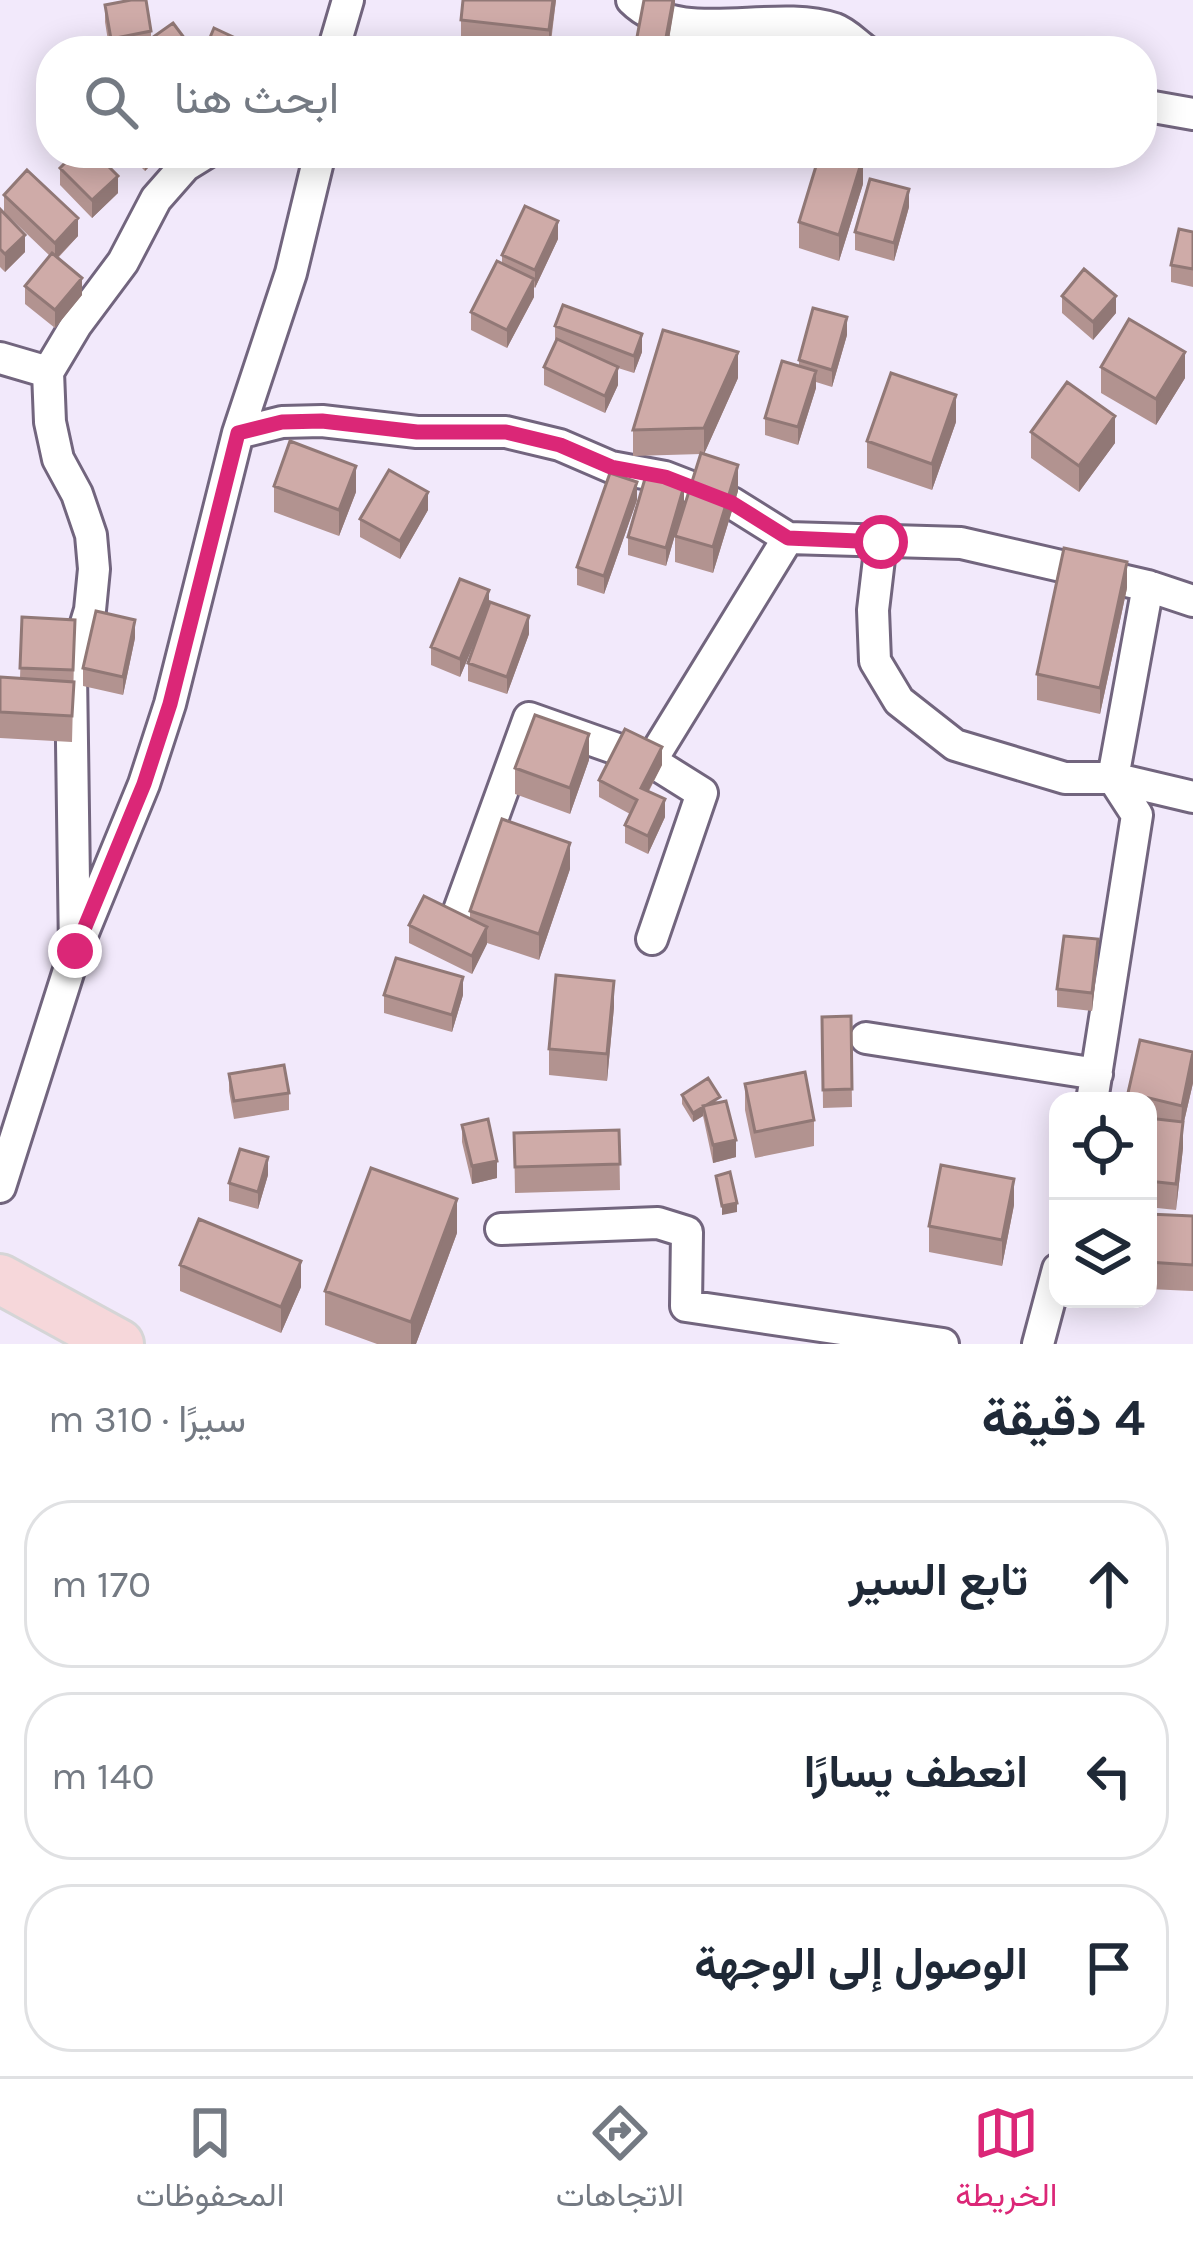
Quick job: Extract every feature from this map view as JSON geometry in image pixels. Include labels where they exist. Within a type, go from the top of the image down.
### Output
[{"type":"main road","points":[[0,1279],[119,1344]]},
{"type":"street","points":[[337,36],[348,0]]},
{"type":"street","points":[[632,0],[647,15],[688,25],[788,20],[839,30],[847,36]]},
{"type":"street","points":[[1157,107],[1193,114]]},
{"type":"street","points":[[75,951],[71,673],[90,610],[94,569],[91,536],[77,494],[58,459],[50,422],[48,372],[123,262],[155,200],[183,168]]},
{"type":"street","points":[[0,1186],[75,951],[144,784],[170,704],[238,433],[291,273],[316,168]]},
{"type":"street","points":[[0,358],[48,372]]},
{"type":"street","points":[[238,433],[282,422],[322,421],[417,432],[506,432],[560,445],[611,467],[665,477],[732,503],[788,538],[961,543],[1148,586],[1193,601]]},
{"type":"street","points":[[651,761],[788,538]]},
{"type":"street","points":[[881,542],[873,610],[875,661],[899,701],[955,746],[1065,778],[1113,778],[1193,797]]},
{"type":"street","points":[[866,1038],[1095,1088],[1137,815],[1113,778],[1148,586]]},
{"type":"street","points":[[448,938],[529,718],[651,761],[702,793],[652,939]]},
{"type":"street","points":[[501,1229],[658,1223],[687,1232],[686,1306],[943,1344]]},
{"type":"street","points":[[1038,1344],[1049,1303]]},
{"type":"building","points":[[146,0],[151,31],[110,36],[105,5]]},
{"type":"building","points":[[463,0],[553,0],[549,30],[461,20]]},
{"type":"building","points":[[644,0],[673,0],[666,36],[637,36]]},
{"type":"building","points":[[173,23],[183,36],[155,36]]},
{"type":"building","points":[[60,168],[110,168],[118,176],[92,200]]},
{"type":"building","points":[[815,168],[860,168],[839,235],[799,222]]},
{"type":"building","points":[[27,170],[78,218],[55,243],[4,195]]},
{"type":"building","points":[[870,179],[909,189],[894,243],[855,232]]},
{"type":"building","points":[[525,206],[558,221],[535,270],[502,255]]},
{"type":"building","points":[[0,209],[25,235],[5,254],[0,249]]},
{"type":"building","points":[[1179,229],[1193,232],[1193,269],[1171,265]]},
{"type":"building","points":[[52,253],[82,278],[55,310],[25,286]]},
{"type":"building","points":[[497,261],[534,279],[507,330],[471,312]]},
{"type":"building","points":[[1084,269],[1116,296],[1093,322],[1062,296]]},
{"type":"building","points":[[563,305],[642,334],[634,356],[555,326]]},
{"type":"building","points":[[813,308],[847,317],[832,370],[799,360]]},
{"type":"building","points":[[1129,319],[1185,352],[1156,399],[1101,367]]},
{"type":"building","points":[[663,330],[738,352],[704,428],[633,430]]},
{"type":"building","points":[[557,339],[618,367],[605,396],[544,367]]},
{"type":"building","points":[[782,361],[816,371],[798,427],[765,418]]},
{"type":"building","points":[[891,373],[956,395],[932,464],[867,441]]},
{"type":"building","points":[[1067,382],[1115,416],[1079,466],[1031,432]]},
{"type":"building","points":[[290,441],[356,466],[339,510],[274,486]]},
{"type":"building","points":[[701,453],[738,465],[713,547],[675,536]]},
{"type":"building","points":[[389,470],[428,492],[400,541],[360,519]]},
{"type":"building","points":[[610,473],[637,482],[604,576],[577,567]]},
{"type":"building","points":[[646,475],[684,486],[666,548],[628,537]]},
{"type":"building","points":[[1064,548],[1127,562],[1100,688],[1037,674]]},
{"type":"building","points":[[460,579],[489,590],[460,659],[431,647]]},
{"type":"building","points":[[490,602],[529,616],[507,677],[468,663]]},
{"type":"building","points":[[96,611],[135,620],[123,677],[83,668]]},
{"type":"building","points":[[22,617],[75,620],[73,670],[20,668]]},
{"type":"building","points":[[0,677],[74,682],[72,716],[0,712]]},
{"type":"building","points":[[535,715],[589,734],[570,788],[515,768]]},
{"type":"building","points":[[625,729],[662,747],[641,788],[665,799],[648,836],[625,825],[637,800],[599,780]]},
{"type":"building","points":[[502,819],[570,843],[539,934],[470,911]]},
{"type":"building","points":[[424,896],[487,927],[472,956],[409,925]]},
{"type":"building","points":[[1064,936],[1098,939],[1092,993],[1057,989]]},
{"type":"building","points":[[396,958],[463,977],[452,1015],[384,995]]},
{"type":"building","points":[[556,975],[614,981],[607,1054],[549,1049]]},
{"type":"building","points":[[851,1016],[852,1089],[823,1090],[822,1017]]},
{"type":"building","points":[[1140,1040],[1193,1052],[1182,1106],[1157,1100],[1157,1092],[1128,1092]]},
{"type":"building","points":[[284,1065],[289,1093],[234,1101],[229,1074]]},
{"type":"building","points":[[805,1072],[814,1120],[755,1132],[745,1084]]},
{"type":"building","points":[[708,1078],[720,1097],[693,1113],[682,1095]]},
{"type":"building","points":[[726,1101],[736,1140],[713,1145],[703,1106]]},
{"type":"building","points":[[488,1119],[497,1161],[472,1166],[462,1125]]},
{"type":"building","points":[[1157,1119],[1183,1122],[1176,1184],[1157,1182]]},
{"type":"building","points":[[619,1130],[620,1164],[515,1167],[514,1133]]},
{"type":"building","points":[[240,1149],[268,1157],[258,1192],[229,1183]]},
{"type":"building","points":[[941,1165],[1014,1179],[1002,1240],[929,1226]]},
{"type":"building","points":[[371,1168],[457,1199],[411,1322],[325,1291]]},
{"type":"building","points":[[730,1172],[737,1203],[722,1206],[716,1176]]},
{"type":"building","points":[[1157,1214],[1193,1216],[1193,1265],[1157,1263]]},
{"type":"building","points":[[199,1219],[301,1261],[281,1307],[180,1265]]},
{"type":"route","points":[[75,951],[144,784],[170,704],[238,433],[282,422],[322,421],[417,432],[506,432],[560,445],[611,467],[665,477],[732,503],[788,538],[881,542]]}]
